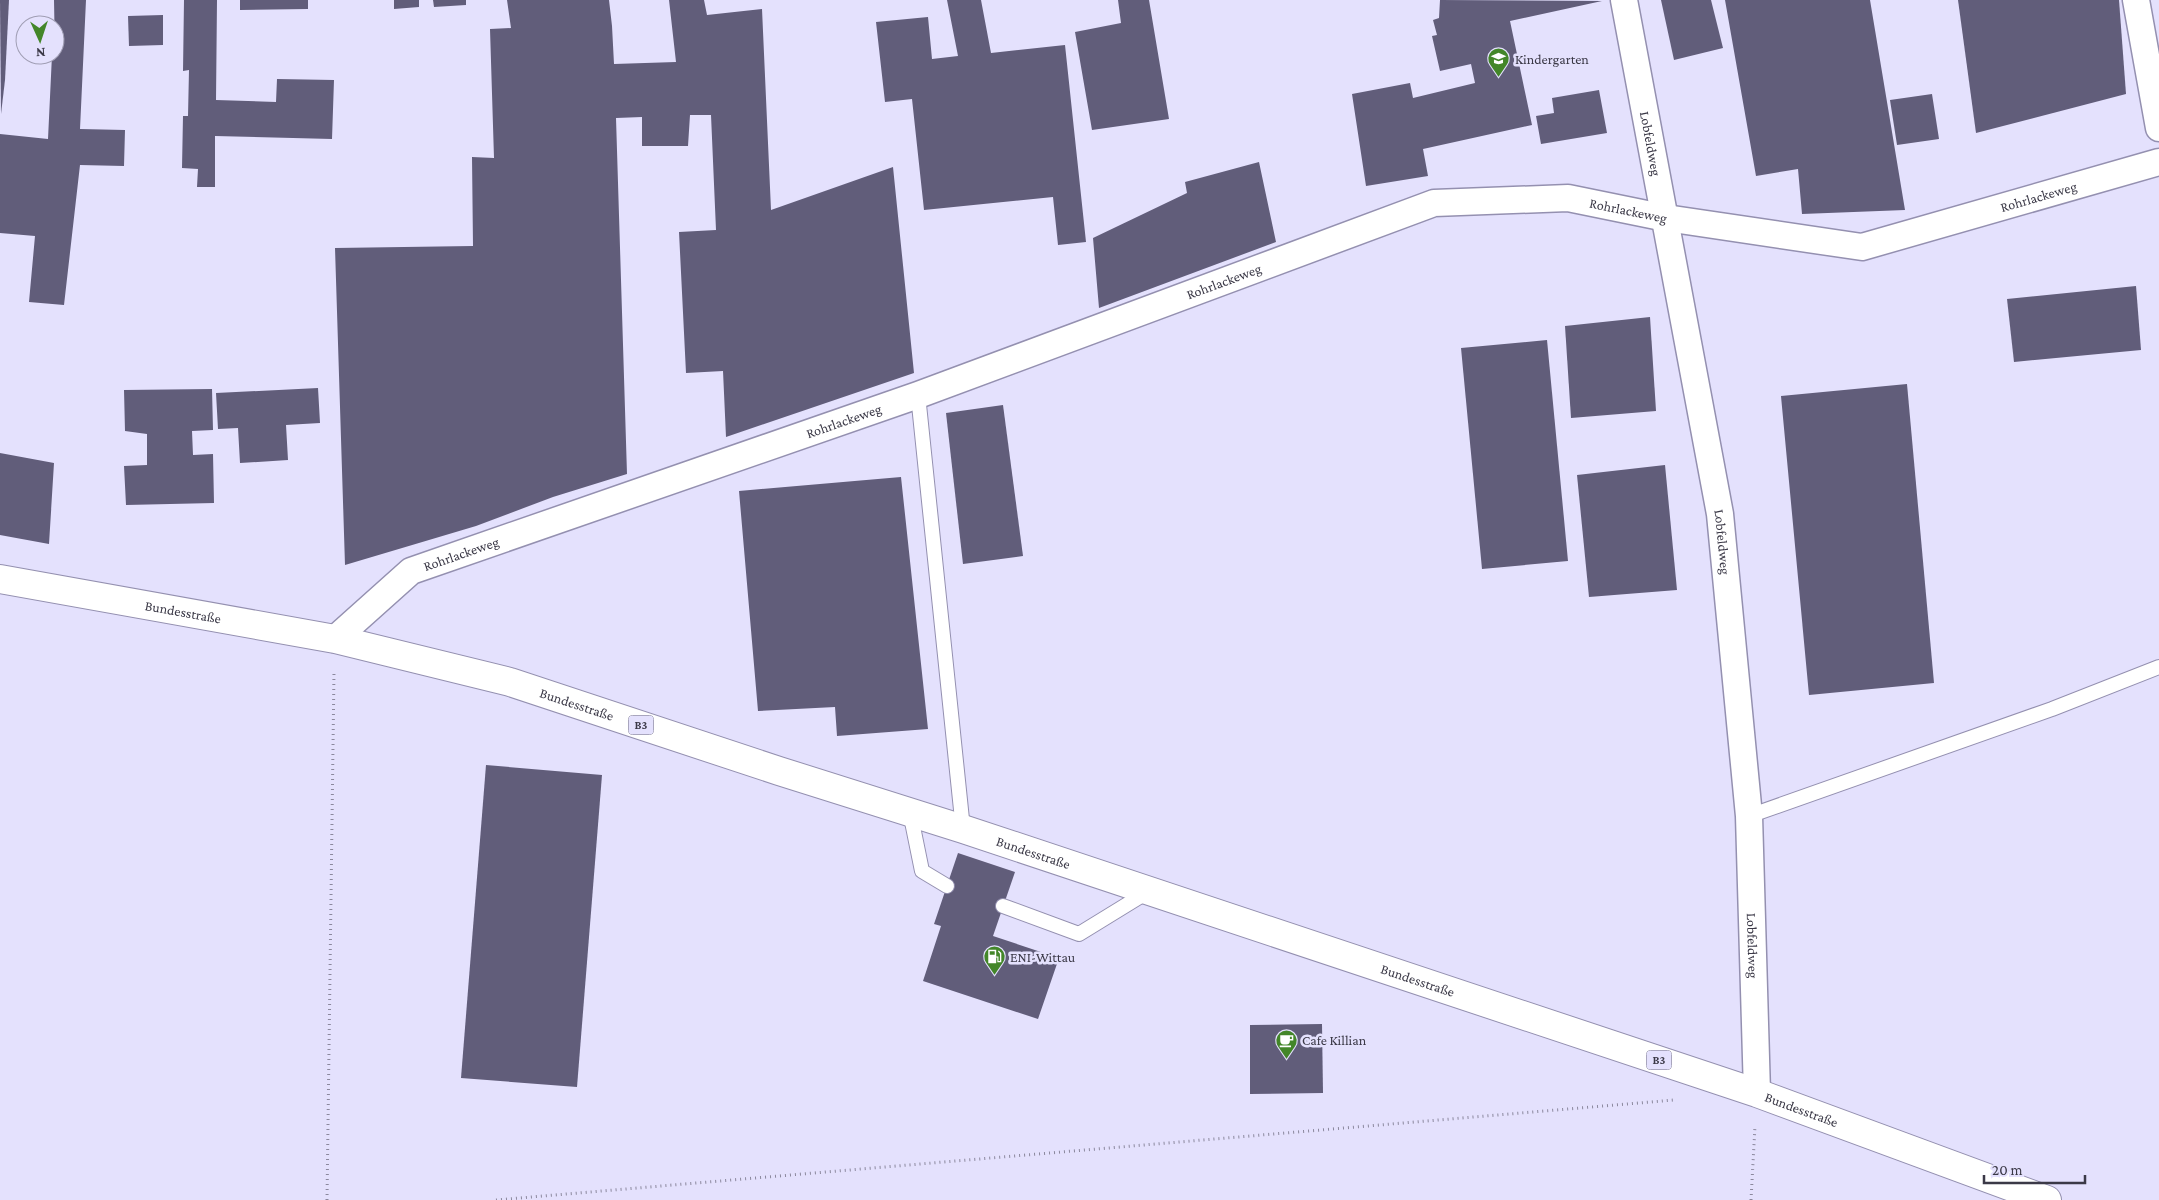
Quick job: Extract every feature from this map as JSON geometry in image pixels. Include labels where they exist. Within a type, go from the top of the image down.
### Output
[{"type":"main road","name":"Bundesstraße","points":[[0,579],[334,639],[510,682],[963,829],[1756,1093],[2048,1200]]},
{"type":"street","name":"Lobfeldweg","points":[[1624,0],[1720,514],[1749,816],[1756,1093]]},
{"type":"street","points":[[2136,0],[2159,128]]},
{"type":"street","name":"Rohrlackeweg","points":[[334,639],[411,571],[918,395],[1434,203],[1568,198],[1666,218],[1862,247],[2159,162]]},
{"type":"lane","points":[[918,395],[963,829]]},
{"type":"lane","points":[[1749,816],[2052,709],[2159,667]]},
{"type":"lane","points":[[910,812],[922,871],[946,886]]},
{"type":"lane","points":[[1003,906],[1079,934],[1149,891]]},
{"type":"path","points":[[327,1200],[334,639]]},
{"type":"path","points":[[1751,1200],[1756,1093]]},
{"type":"path","points":[[496,1200],[1677,1100]]},
{"type":"building","points":[[0,0],[9,0],[5,80],[1,114]]},
{"type":"building","points":[[54,0],[86,0],[80,129],[125,130],[124,166],[80,165],[64,305],[29,302],[35,236],[0,233],[0,134],[48,139],[52,65],[65,65],[65,15],[54,15]]},
{"type":"building","points":[[184,0],[217,0],[216,100],[276,102],[277,79],[334,80],[332,139],[215,136],[215,187],[197,187],[198,169],[182,168],[183,116],[188,116],[189,70],[183,71]]},
{"type":"building","points":[[240,0],[308,0],[308,9],[240,10]]},
{"type":"building","points":[[394,0],[419,0],[419,7],[394,9]]},
{"type":"building","points":[[433,0],[466,0],[466,5],[434,7]]},
{"type":"building","points":[[507,0],[609,0],[614,64],[676,62],[669,0],[704,0],[707,15],[762,9],[771,210],[893,167],[914,373],[726,437],[723,371],[686,373],[679,232],[716,230],[711,115],[690,115],[688,146],[642,146],[642,117],[616,118],[627,474],[553,497],[476,526],[345,565],[335,248],[473,246],[472,157],[494,158],[490,29],[511,28]]},
{"type":"building","points":[[947,0],[981,0],[991,53],[1065,45],[1086,242],[1058,245],[1053,197],[924,210],[912,99],[885,102],[876,22],[928,17],[932,59],[958,56]]},
{"type":"building","points":[[1118,0],[1149,0],[1169,119],[1092,130],[1075,32],[1121,23]]},
{"type":"building","name":"Kindergarten","points":[[1440,0],[1602,1],[1510,21],[1532,125],[1423,149],[1428,176],[1366,186],[1352,94],[1410,83],[1413,98],[1475,83],[1471,64],[1440,71],[1432,36],[1437,35],[1433,20],[1439,18]]},
{"type":"building","points":[[1661,0],[1711,0],[1723,48],[1674,60]]},
{"type":"building","points":[[1725,0],[1870,0],[1905,210],[1802,214],[1798,169],[1756,176]]},
{"type":"building","points":[[1958,0],[2119,0],[2126,94],[1976,133]]},
{"type":"building","points":[[163,15],[163,45],[129,46],[128,16]]},
{"type":"building","points":[[1599,90],[1607,133],[1541,144],[1536,116],[1554,113],[1552,98]]},
{"type":"building","points":[[1932,94],[1939,139],[1897,145],[1890,100]]},
{"type":"building","points":[[1259,162],[1276,242],[1099,308],[1093,238],[1187,193],[1185,182]]},
{"type":"building","points":[[2136,286],[2141,350],[2014,362],[2007,299]]},
{"type":"building","points":[[1650,317],[1656,411],[1571,418],[1565,326]]},
{"type":"building","points":[[1547,340],[1568,561],[1482,569],[1461,348]]},
{"type":"building","points":[[1907,384],[1934,683],[1809,695],[1781,396]]},
{"type":"building","points":[[318,388],[320,423],[286,425],[288,460],[240,463],[238,428],[218,429],[216,393]]},
{"type":"building","points":[[212,389],[213,430],[192,431],[193,455],[213,454],[214,503],[126,505],[124,466],[147,465],[147,434],[125,431],[124,390]]},
{"type":"building","points":[[1003,405],[1023,556],[963,564],[946,413]]},
{"type":"building","points":[[0,453],[54,463],[49,544],[0,535]]},
{"type":"building","points":[[1665,465],[1677,590],[1589,597],[1577,475]]},
{"type":"building","points":[[901,477],[928,729],[837,736],[835,707],[758,711],[739,491]]},
{"type":"building","points":[[486,765],[602,775],[577,1087],[461,1078]]},
{"type":"building","points":[[958,853],[1015,872],[993,936],[1059,958],[1038,1019],[923,981],[941,926],[934,924]]},
{"type":"building","name":"Cafe Killian","points":[[1322,1024],[1323,1093],[1250,1094],[1250,1025]]},
{"type":"place","name":"Kindergarten","points":[[1499,78]]},
{"type":"place","name":"ENI-Wittau","points":[[994,976]]},
{"type":"place","name":"Cafe Killian","points":[[1286,1059]]}]
